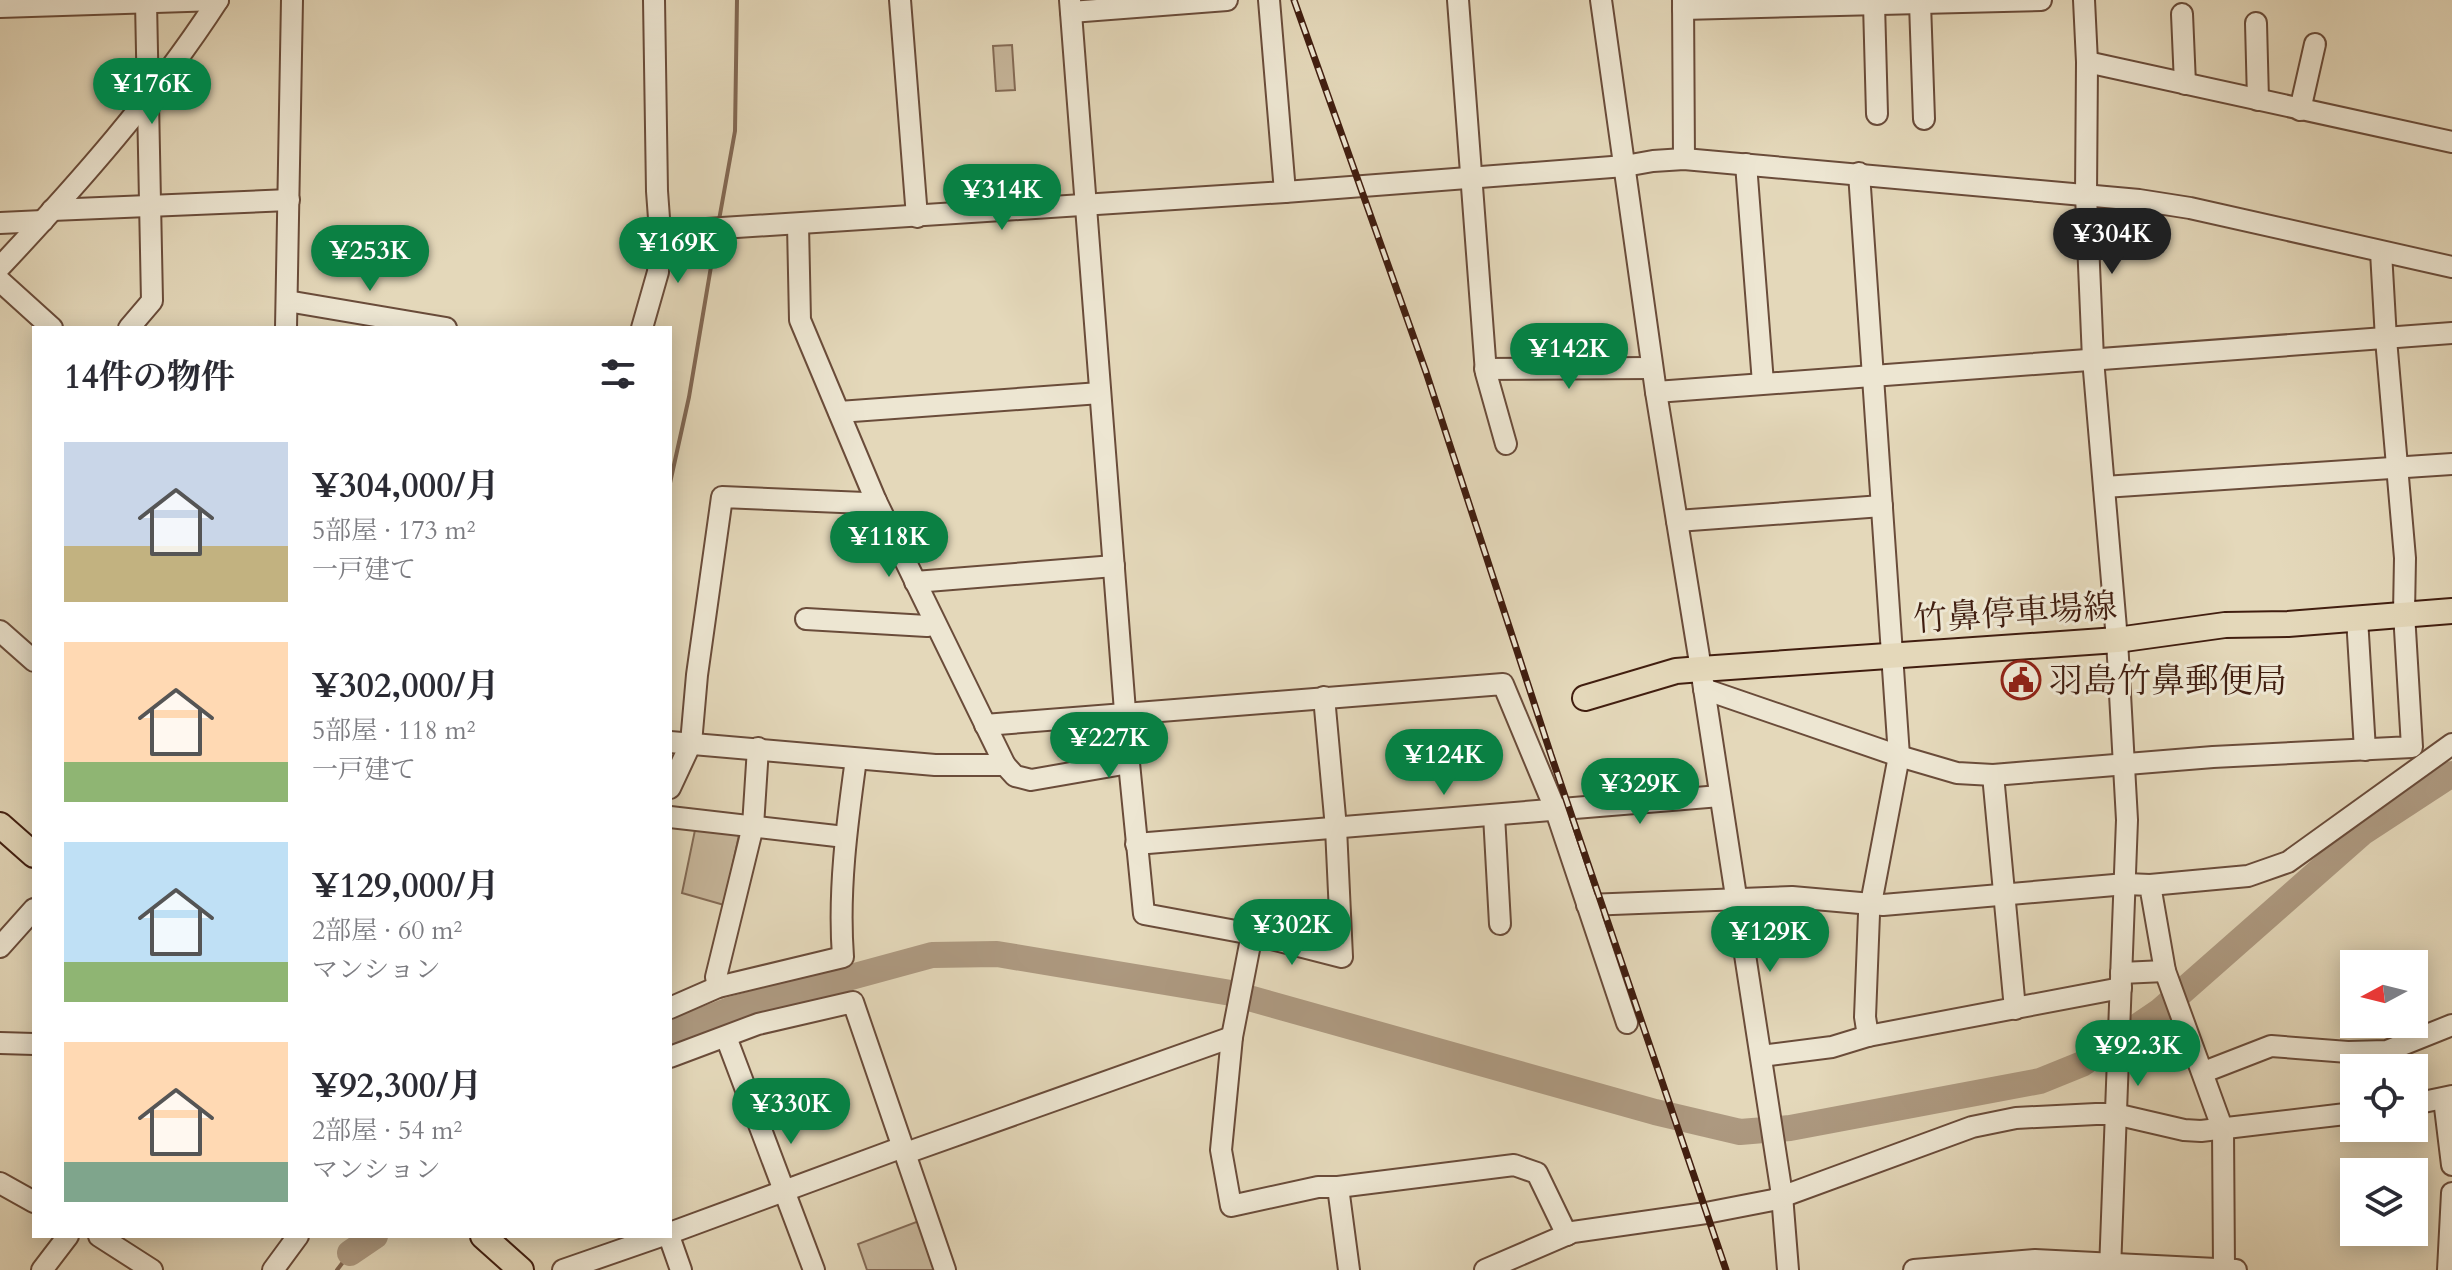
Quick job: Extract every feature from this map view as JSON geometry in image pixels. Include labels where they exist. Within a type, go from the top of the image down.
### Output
[{"type":"main road","name":"竹鼻停車場線","points":[[1585,698],[1676,671],[1703,679],[1892,654],[2117,640],[2225,625],[2288,624],[2452,611]]},
{"type":"main road","points":[[0,825],[32,853]]},
{"type":"main road","points":[[485,1238],[521,1270]]},
{"type":"street","points":[[0,7],[218,0]]},
{"type":"street","points":[[0,267],[48,216],[148,98],[218,0]]},
{"type":"street","points":[[292,0],[289,200],[294,303]]},
{"type":"street","points":[[287,326],[294,303],[304,0]]},
{"type":"street","points":[[643,326],[658,272],[660,232],[654,0]]},
{"type":"street","points":[[900,0],[917,217]]},
{"type":"street","points":[[1227,0],[1070,6],[1129,763],[1144,914],[1252,934],[1342,957],[1336,828],[1324,697]]},
{"type":"street","points":[[1269,0],[1285,192]]},
{"type":"street","points":[[1458,0],[1485,369],[1506,444]]},
{"type":"street","points":[[1601,0],[1652,368],[1782,1195],[1788,1270]]},
{"type":"street","points":[[1684,159],[1683,4],[2041,0]]},
{"type":"street","points":[[2084,0],[2086,195],[2093,359],[2117,640],[2124,765],[2126,884],[2110,1267]]},
{"type":"street","points":[[131,326],[152,301],[146,2]]},
{"type":"street","points":[[1920,3],[1924,119]]},
{"type":"street","points":[[1874,4],[1877,114]]},
{"type":"street","points":[[2182,14],[2185,84]]},
{"type":"street","points":[[2256,23],[2258,100]]},
{"type":"street","points":[[2300,110],[2315,44]]},
{"type":"street","points":[[2087,62],[2452,142]]},
{"type":"street","points":[[660,232],[1285,192],[1684,159],[1859,173],[2190,208],[2452,267]]},
{"type":"street","points":[[1746,164],[1763,383]]},
{"type":"street","points":[[1859,173],[1899,756],[1869,914],[1865,1017],[1868,1036]]},
{"type":"street","points":[[0,223],[150,205],[289,200]]},
{"type":"street","points":[[798,225],[800,320],[876,501],[1005,765],[1015,776],[1031,780],[1129,763]]},
{"type":"street","points":[[2381,252],[2405,558],[2404,613],[2412,747]]},
{"type":"street","points":[[0,281],[50,326]]},
{"type":"street","points":[[294,303],[434,326]]},
{"type":"street","points":[[1656,392],[2452,333]]},
{"type":"street","points":[[1485,369],[1652,368]]},
{"type":"street","points":[[839,412],[1100,393]]},
{"type":"street","points":[[2104,487],[2452,464]]},
{"type":"street","points":[[672,784],[691,743],[697,675],[722,497],[876,501]]},
{"type":"street","points":[[1677,521],[1882,506]]},
{"type":"street","points":[[915,582],[1114,566]]},
{"type":"street","points":[[2357,618],[2365,750]]},
{"type":"street","points":[[806,619],[935,624]]},
{"type":"street","points":[[0,631],[32,659]]},
{"type":"street","points":[[1703,679],[1899,756],[1957,773],[1993,775],[2412,747],[2446,748]]},
{"type":"street","points":[[985,725],[1503,684],[1556,811],[1627,1023]]},
{"type":"street","points":[[672,742],[935,765],[1005,765]]},
{"type":"street","points":[[718,987],[716,977],[753,826],[758,748]]},
{"type":"street","points":[[1587,905],[1792,897],[1872,905],[2248,876],[2288,862],[2446,748]]},
{"type":"street","points":[[672,1007],[718,987],[843,957],[841,931],[845,837],[856,759]]},
{"type":"street","points":[[1993,775],[2015,1009]]},
{"type":"street","points":[[1136,844],[1720,796]]},
{"type":"street","points":[[1494,815],[1500,924]]},
{"type":"street","points":[[672,817],[845,837]]},
{"type":"street","points":[[2150,885],[2168,978],[2223,1130],[2224,1269]]},
{"type":"street","points":[[0,947],[32,911]]},
{"type":"street","points":[[1252,934],[1232,1037],[1221,1150],[1231,1206],[1318,1187],[1514,1165],[1537,1173],[1567,1235]]},
{"type":"street","points":[[1761,1056],[1832,1047],[1868,1036],[2015,1009],[2121,980],[2168,978]]},
{"type":"street","points":[[672,1056],[758,1024],[853,1002],[945,1270]]},
{"type":"street","points":[[2204,1072],[2271,1046],[2348,1052],[2387,1051],[2452,1025]]},
{"type":"street","points":[[726,1037],[814,1270]]},
{"type":"street","points":[[672,1233],[784,1191],[1232,1037]]},
{"type":"street","points":[[0,1043],[32,1044]]},
{"type":"street","points":[[2428,1101],[2448,1097],[2452,1165]]},
{"type":"street","points":[[1485,1270],[1567,1235],[1773,1200],[1972,1127],[2016,1118],[2115,1114],[2184,1130],[2223,1130],[2340,1115]]},
{"type":"street","points":[[0,1183],[32,1201]]},
{"type":"street","points":[[1338,1187],[1349,1270]]},
{"type":"street","points":[[2448,1270],[2452,1193]]},
{"type":"street","points":[[42,1270],[66,1238]]},
{"type":"street","points":[[102,1238],[152,1270]]},
{"type":"street","points":[[273,1270],[297,1238]]},
{"type":"street","points":[[563,1270],[655,1238]]},
{"type":"street","points":[[670,1238],[681,1270]]},
{"type":"street","points":[[1914,1270],[2035,1260],[2110,1267],[2236,1270]]},
{"type":"shaded area","points":[[1012,45],[1015,90],[996,91],[993,46]]},
{"type":"shaded area","points":[[695,830],[739,835],[724,905],[682,893]]},
{"type":"shaded area","points":[[919,1221],[936,1270],[867,1270],[858,1244]]},
{"type":"waterway","points":[[719,220],[735,131],[737,0]]},
{"type":"waterway","points":[[672,474],[689,397],[716,237]]},
{"type":"waterway","points":[[672,1032],[730,1010],[932,955],[997,954],[1231,993],[1655,1112],[1740,1132],[1790,1128],[2040,1081],[2082,1064],[2160,1011],[2362,833],[2452,774]]},
{"type":"waterway","points":[[337,1270],[350,1253],[354,1238]]},
{"type":"waterway","points":[[350,1253],[372,1238]]},
{"type":"railway","points":[[1294,0],[1426,372],[1551,755],[1726,1270]]},
{"type":"place","name":"羽島竹鼻郵便局","points":[[2021,680]]}]
